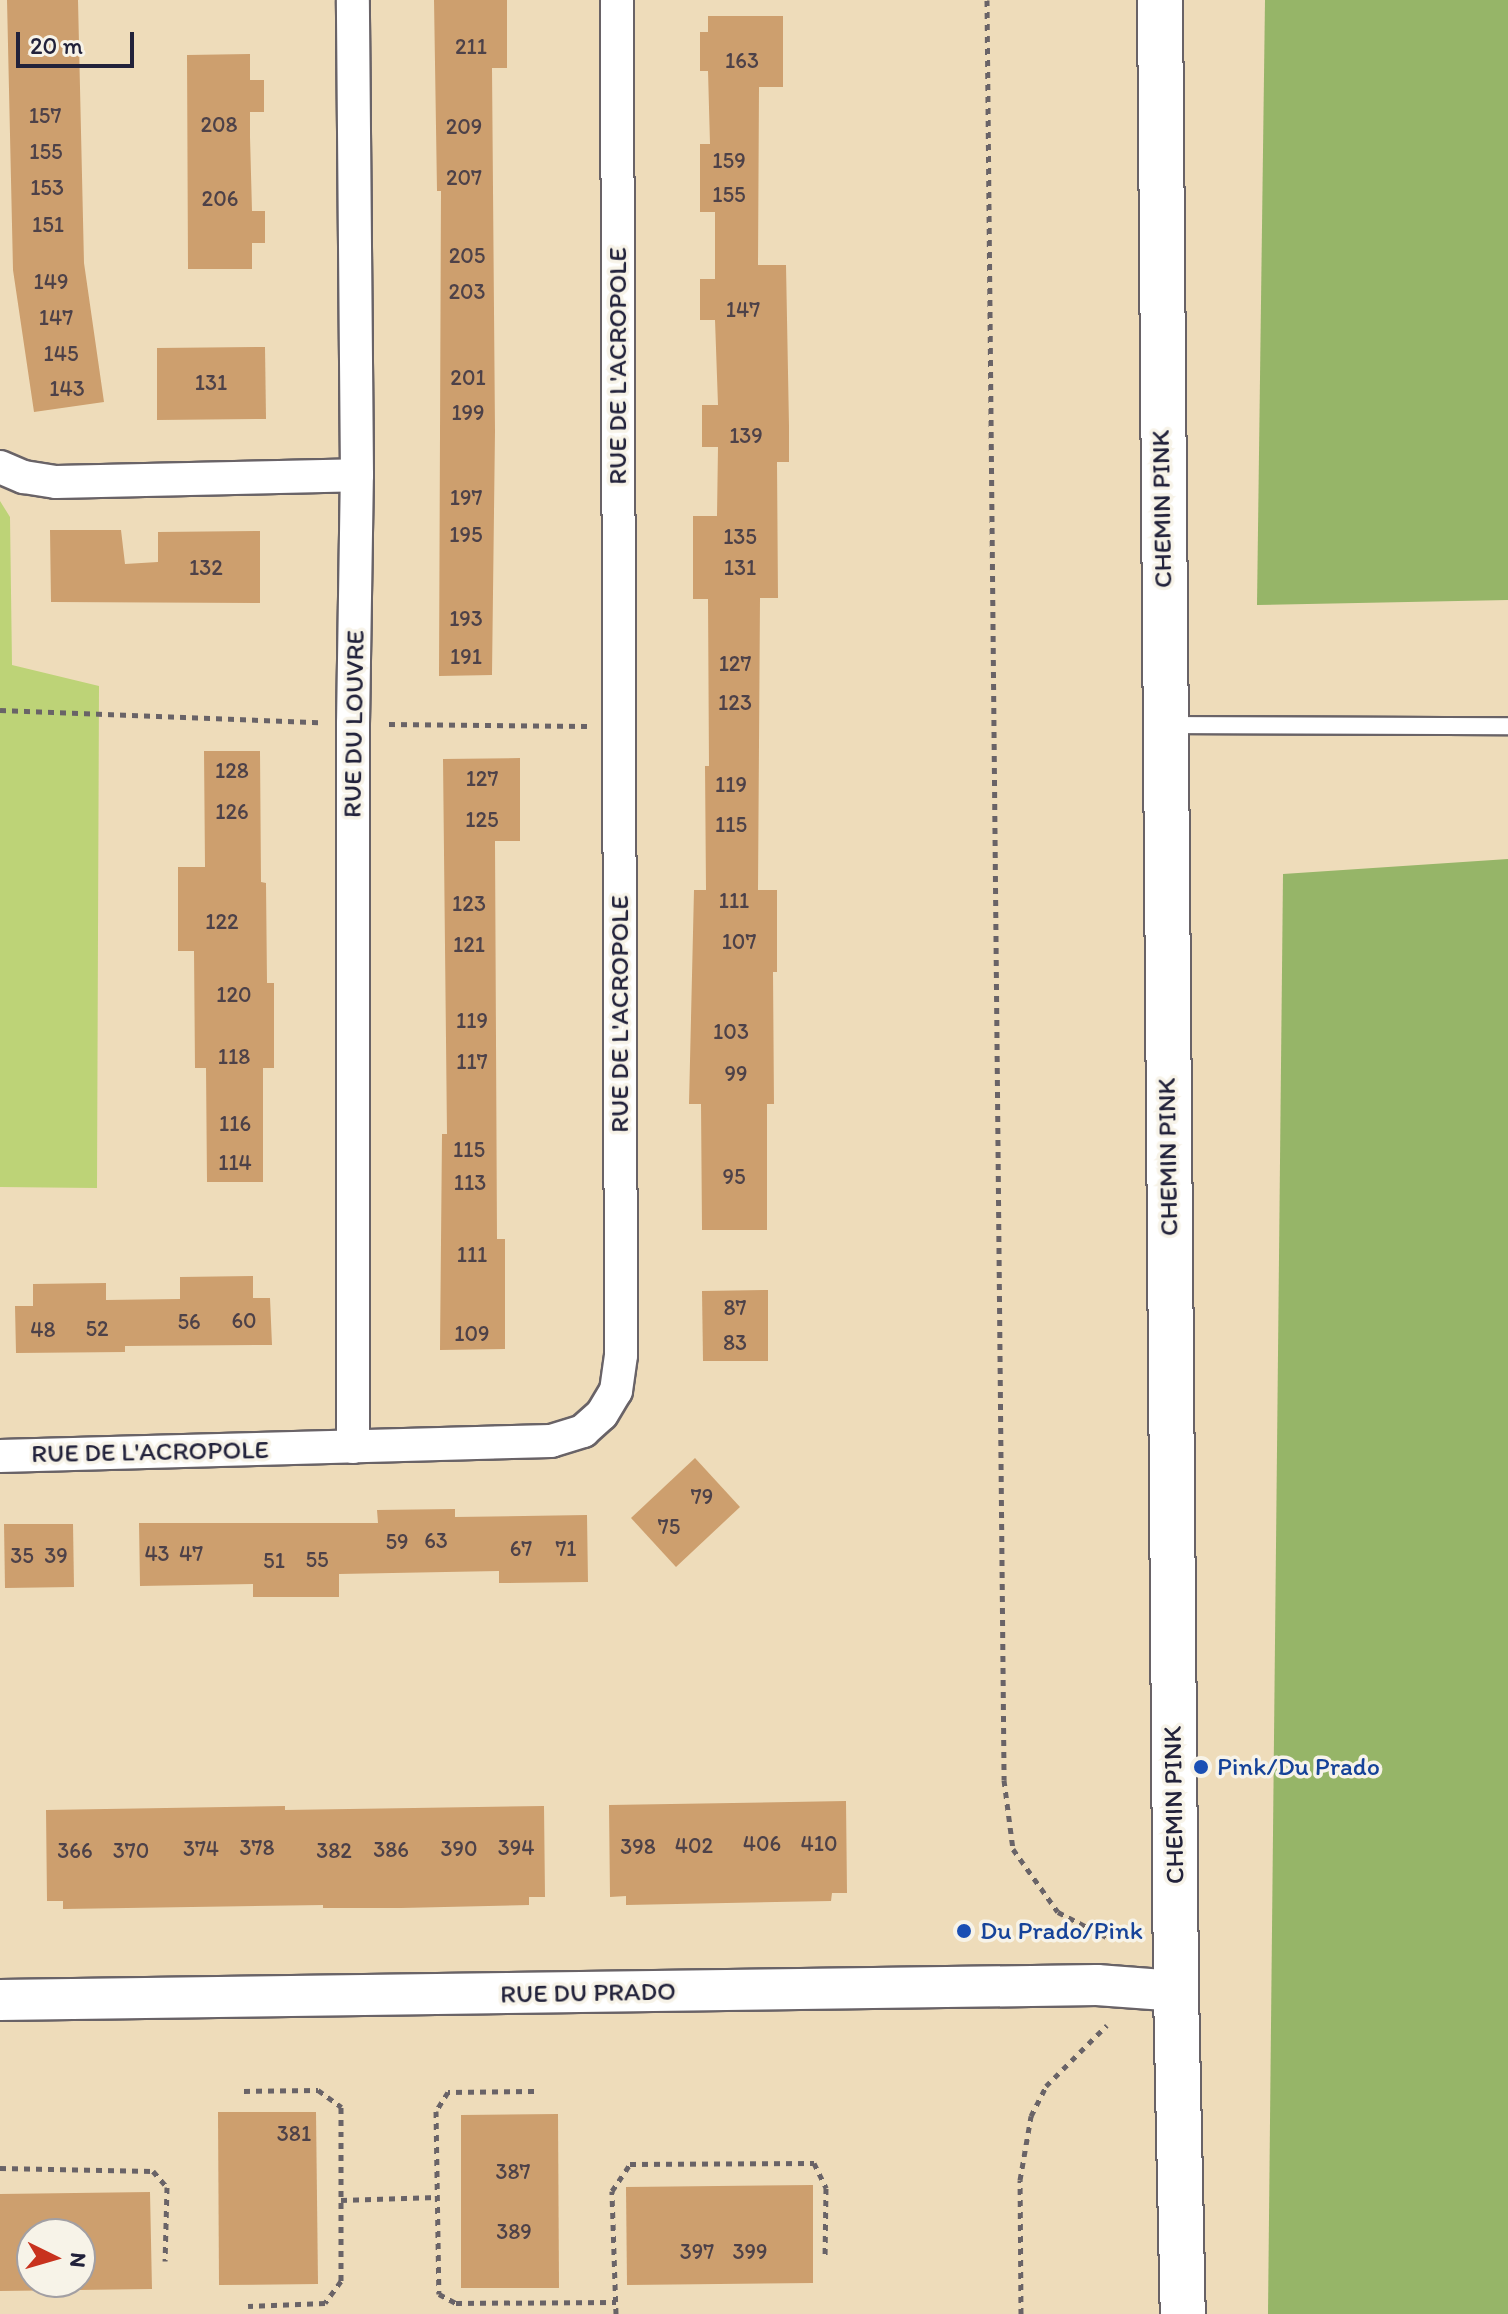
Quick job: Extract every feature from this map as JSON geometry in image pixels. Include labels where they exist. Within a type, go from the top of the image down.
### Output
[{"type":"main road","name":"CHEMIN PINK","points":[[1160,0],[1176,1991],[1183,2314]]},
{"type":"street","name":"RUE DU LOUVRE","points":[[353,0],[357,475],[353,724],[353,1447]]},
{"type":"street","name":"RUE DE L'ACROPOLE","points":[[0,1456],[551,1441],[583,1431],[602,1414],[616,1391],[621,1355],[617,0]]},
{"type":"street","points":[[0,467],[24,477],[56,482],[357,475]]},
{"type":"street","name":"RUE DU PRADO","points":[[0,2000],[1097,1985],[1176,1991]]},
{"type":"lane","points":[[1164,725],[1508,726]]},
{"type":"path","points":[[987,0],[1004,1780],[1013,1849],[1058,1912],[1110,1939]]},
{"type":"path","points":[[0,710],[353,724],[620,726]]},
{"type":"path","points":[[1021,2314],[1020,2180],[1031,2116],[1056,2074],[1111,2022]]},
{"type":"path","points":[[244,2091],[318,2090],[341,2107],[341,2281],[325,2303],[248,2306]]},
{"type":"path","points":[[534,2091],[448,2092],[436,2111],[439,2294],[456,2303],[616,2302]]},
{"type":"path","points":[[616,2314],[612,2191],[630,2164],[814,2163],[826,2188],[825,2257]]},
{"type":"path","points":[[0,2168],[153,2171],[167,2187],[165,2261]]},
{"type":"path","points":[[341,2200],[437,2197]]},
{"type":"green space","points":[[1265,0],[1508,0],[1508,600],[1257,605]]},
{"type":"green space","points":[[0,501],[10,517],[12,665],[99,686],[97,1188],[0,1187]]},
{"type":"green space","points":[[1508,859],[1508,2314],[1268,2314],[1283,874]]},
{"type":"building","points":[[7,0],[78,0],[84,263],[104,402],[34,412],[13,270]]},
{"type":"building","points":[[434,0],[507,0],[507,68],[492,68],[495,431],[492,675],[439,676],[441,191],[437,191]]},
{"type":"building","points":[[708,16],[783,16],[783,87],[759,87],[758,265],[786,265],[789,426],[789,462],[777,462],[778,598],[760,598],[758,890],[777,890],[777,972],[773,972],[774,1104],[767,1104],[767,1230],[702,1230],[701,1104],[689,1104],[694,890],[706,890],[705,766],[709,766],[708,599],[693,599],[693,516],[717,516],[718,447],[702,447],[702,405],[718,405],[715,320],[700,320],[700,279],[715,279],[715,212],[700,212],[700,144],[710,144],[708,71],[700,71],[700,32],[708,32]]},
{"type":"building","points":[[250,54],[250,80],[264,80],[264,112],[250,112],[250,137],[252,211],[265,211],[265,243],[252,243],[252,269],[188,269],[187,55]]},
{"type":"building","points":[[265,347],[266,419],[157,420],[157,348]]},
{"type":"building","points":[[50,530],[121,530],[125,564],[158,562],[158,532],[260,531],[260,603],[51,602]]},
{"type":"building","points":[[204,751],[260,751],[261,882],[266,883],[267,983],[274,983],[274,1068],[263,1068],[263,1182],[207,1182],[206,1068],[195,1068],[194,951],[178,951],[178,867],[205,867]]},
{"type":"building","points":[[520,758],[520,841],[495,841],[497,1239],[505,1239],[505,1349],[440,1350],[442,1134],[447,1134],[443,759]]},
{"type":"building","points":[[253,1276],[253,1298],[270,1298],[272,1345],[125,1346],[125,1352],[16,1353],[15,1306],[33,1306],[33,1284],[106,1283],[106,1300],[180,1299],[180,1277]]},
{"type":"building","points":[[768,1290],[768,1361],[703,1361],[702,1291]]},
{"type":"building","points":[[695,1458],[740,1507],[676,1567],[631,1518]]},
{"type":"building","points":[[455,1509],[455,1517],[587,1515],[588,1582],[499,1583],[499,1571],[339,1574],[339,1597],[253,1597],[253,1584],[140,1586],[139,1523],[378,1523],[377,1510]]},
{"type":"building","points":[[4,1524],[73,1524],[74,1587],[5,1588]]},
{"type":"building","points":[[846,1801],[847,1893],[832,1893],[831,1901],[626,1905],[626,1896],[610,1897],[609,1805]]},
{"type":"building","points":[[285,1806],[285,1810],[544,1806],[545,1897],[529,1897],[529,1905],[401,1908],[323,1908],[323,1905],[63,1909],[63,1901],[47,1901],[46,1810]]},
{"type":"building","points":[[218,2112],[316,2112],[318,2284],[219,2285]]},
{"type":"building","points":[[558,2114],[559,2288],[461,2288],[461,2115]]},
{"type":"building","points":[[813,2185],[813,2283],[627,2285],[626,2187]]},
{"type":"building","points":[[150,2192],[152,2289],[96,2290],[96,2218],[16,2218],[16,2291],[0,2291],[0,2194]]},
{"type":"place","name":"Pink/Du Prado","points":[[1201,1767]]},
{"type":"place","name":"Du Prado/Pink","points":[[964,1931]]}]
